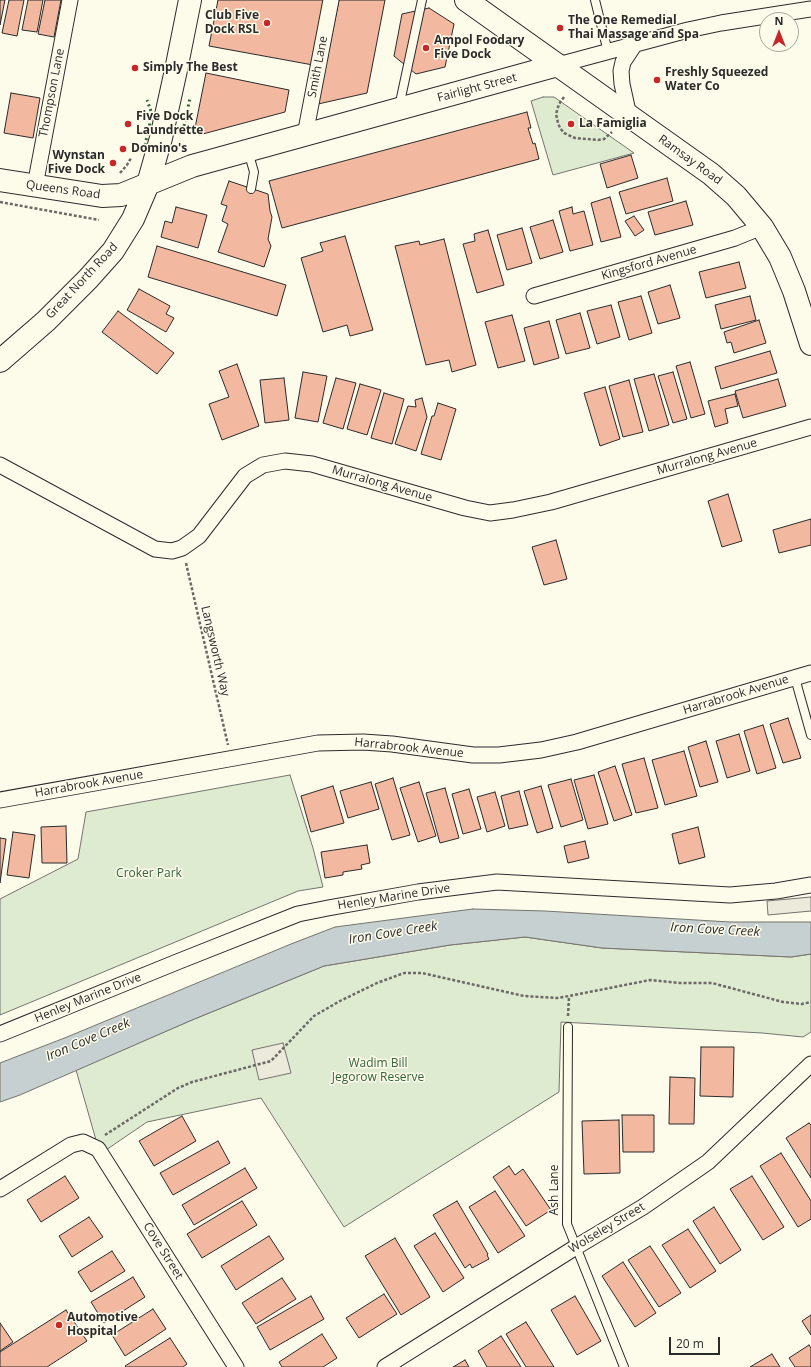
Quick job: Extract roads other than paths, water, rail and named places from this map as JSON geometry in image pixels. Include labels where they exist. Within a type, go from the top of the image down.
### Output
[{"type":"main road","name":"Great North Road","points":[[0,361],[46,321],[88,279],[113,251],[133,219],[148,184],[160,138],[190,0]]},
{"type":"main road","name":"Ramsay Road","points":[[466,0],[716,178],[736,196],[762,227],[780,257],[809,331]]},
{"type":"main road","name":"Fairlight Street","points":[[148,184],[192,166],[558,65]]},
{"type":"main road","name":"Queens Road","points":[[0,180],[102,196],[121,195],[148,184]]},
{"type":"street","name":"Thompson Lane","points":[[35,186],[70,0]]},
{"type":"street","name":"Smith Lane","points":[[305,135],[331,0]]},
{"type":"street","name":"Fairlight Street","points":[[558,65],[679,32],[721,23],[811,9]]},
{"type":"street","points":[[629,116],[623,90],[621,71],[623,62],[635,44]]},
{"type":"street","name":"Kingsford Avenue","points":[[534,296],[735,238],[762,227]]},
{"type":"street","name":"Murralong Avenue","points":[[0,465],[155,549],[172,551],[182,548],[199,536],[245,476],[263,465],[285,461],[312,464],[465,508],[490,513],[551,502],[811,427]]},
{"type":"street","name":"Harrabrook Avenue","points":[[0,800],[318,743],[363,742],[392,744],[472,755],[499,755],[541,750],[577,742],[811,673]]},
{"type":"street","name":"Henley Marine Drive","points":[[0,1034],[298,914],[328,908],[418,892],[497,882],[730,895],[776,891],[811,885]]},
{"type":"street","name":"Wolseley Street","points":[[385,1367],[576,1247],[643,1207],[708,1162],[811,1064]]},
{"type":"street","name":"Cove Street","points":[[0,1189],[72,1145],[88,1144],[98,1149],[236,1367]]},
{"type":"lane","points":[[398,110],[422,0]]},
{"type":"lane","points":[[595,0],[608,52]]},
{"type":"lane","points":[[248,151],[254,172],[251,189]]},
{"type":"lane","points":[[796,678],[811,735]]},
{"type":"lane","name":"Ash Lane","points":[[568,1027],[567,1224],[624,1367]]},
{"type":"water","name":"Iron Cove Creek","points":[[473,909],[545,911],[730,922],[811,922],[811,954],[791,957],[602,948],[525,937],[450,945],[324,966],[192,1020],[20,1095],[0,1102],[0,1063],[67,1037],[291,944],[335,927]]},
{"type":"place","name":"Club Five Dock RSL","points":[[267,23]]},
{"type":"place","name":"The One Remedial Thai Massage and Spa","points":[[560,28]]},
{"type":"place","name":"Ampol Foodary Five Dock","points":[[426,48]]},
{"type":"place","name":"Simply The Best","points":[[135,68]]},
{"type":"place","name":"Freshly Squeezed Water Co","points":[[657,80]]},
{"type":"place","name":"Five Dock Laundrette","points":[[128,124]]},
{"type":"place","name":"La Famiglia","points":[[571,124]]},
{"type":"place","name":"Domino's","points":[[123,149]]},
{"type":"place","name":"Wynstan Five Dock","points":[[113,163]]},
{"type":"place","name":"Automotive Hospital","points":[[59,1325]]},
{"type":"park label","name":"Croker Park","points":[[149,874]]},
{"type":"park label","name":"Wadim Bill Jegorow Reserve","points":[[378,1071]]}]
